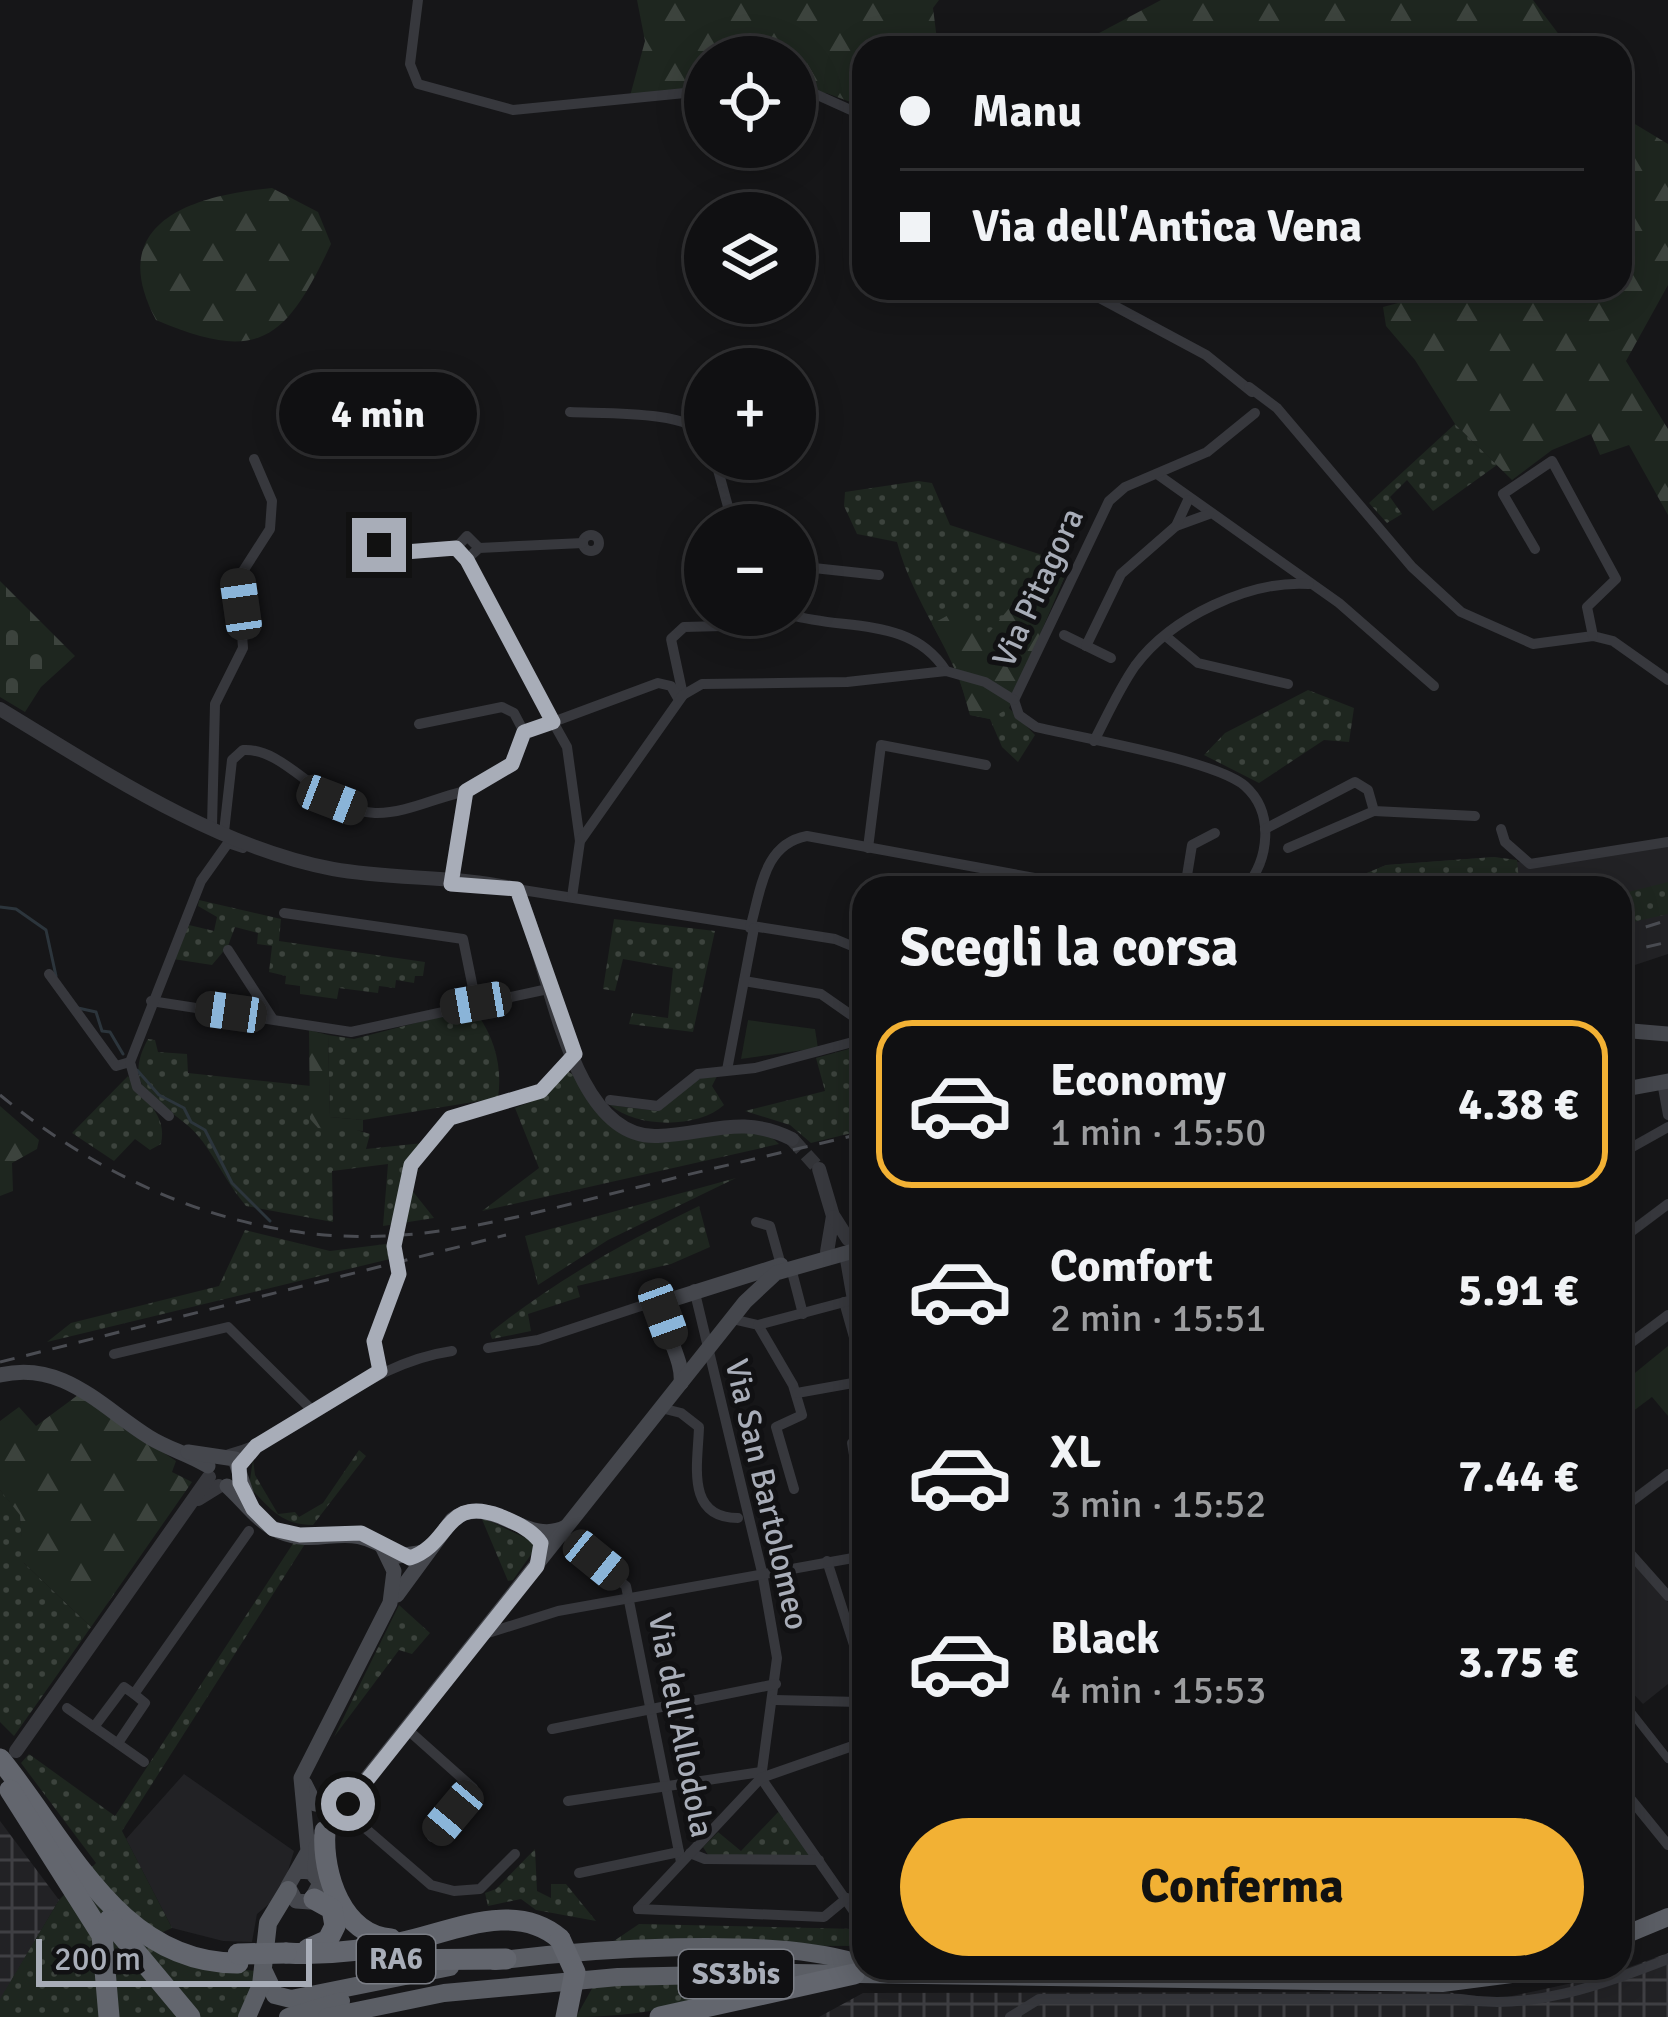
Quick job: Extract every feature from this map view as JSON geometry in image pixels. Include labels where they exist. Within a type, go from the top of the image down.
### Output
[{"type":"highway","points":[[8,1755],[13,1787],[100,1906],[190,2017]]},
{"type":"highway","points":[[325,1831],[325,1857],[350,1921],[375,1937],[428,1935],[512,1920],[532,1922],[560,1939],[575,1972],[566,2017]]},
{"type":"highway","points":[[247,2017],[264,1972],[268,1923],[299,1897],[332,1909],[332,1935],[286,1958]]},
{"type":"highway","points":[[100,1906],[109,1962],[109,2017]]},
{"type":"highway","name":"RA6","points":[[100,1906],[165,1942],[238,1959],[506,1959]]},
{"type":"highway","points":[[1632,1932],[1668,1917]]},
{"type":"highway","points":[[1632,1944],[1668,1930]]},
{"type":"highway","name":"RA6","points":[[286,1958],[428,1935]]},
{"type":"highway","points":[[264,1972],[275,1995],[291,1999],[506,1959],[730,1949],[817,1951],[852,1964]]},
{"type":"highway","name":"SS3bis","points":[[288,2017],[380,1992],[505,1974],[620,1966],[852,1966]]},
{"type":"highway","name":"SS3bis","points":[[327,2017],[444,1993],[530,1984],[852,1966]]},
{"type":"highway","points":[[660,2017],[852,1967]]},
{"type":"highway","name":"SS3bis","points":[[1339,1980],[1465,1980]]},
{"type":"main road","points":[[1632,1031],[1668,1034]]},
{"type":"main road","points":[[1632,1088],[1665,1082]]},
{"type":"main road","points":[[681,1383],[674,1346],[656,1309],[671,1296],[851,1248]]},
{"type":"main road","points":[[299,1897],[325,1831],[745,1302],[786,1266]]},
{"type":"main road","points":[[732,1278],[746,1287],[745,1302]]},
{"type":"main road","points":[[674,1346],[694,1355],[708,1348]]},
{"type":"main road","points":[[0,1375],[20,1371],[61,1377],[174,1450],[223,1471],[262,1521],[289,1534],[352,1532],[402,1557],[428,1551]]},
{"type":"main road","points":[[299,1897],[320,1888],[307,1873],[300,1804],[304,1770],[390,1603],[456,1516],[471,1510],[528,1529],[553,1533],[566,1529]]},
{"type":"main road","points":[[528,1529],[541,1543],[537,1566]]},
{"type":"main road","points":[[381,1544],[394,1571],[390,1603]]},
{"type":"main road","points":[[304,1770],[306,1791],[315,1804],[346,1807]]},
{"type":"street","points":[[418,0],[410,64],[418,84],[513,110],[684,94]]},
{"type":"street","points":[[816,95],[852,111]]},
{"type":"street","points":[[1103,300],[1206,355],[1277,408],[1412,568],[1461,612],[1533,644],[1593,636],[1630,650],[1668,680]]},
{"type":"street","points":[[1249,387],[1255,413],[1277,408]]},
{"type":"street","points":[[569,412],[684,421]]},
{"type":"street","name":"Via Pitagora","points":[[681,698],[724,680],[847,682],[946,671],[985,682],[1014,700],[1100,515],[1116,494],[1208,452],[1255,413]]},
{"type":"street","points":[[218,829],[215,704],[243,648],[238,579],[270,529],[272,501],[254,459]]},
{"type":"street","points":[[1535,549],[1503,494],[1552,461],[1616,579],[1587,607],[1593,636]]},
{"type":"street","points":[[1156,474],[1312,584],[1434,686]]},
{"type":"street","points":[[1176,526],[1188,500]]},
{"type":"street","points":[[1086,646],[1121,574],[1176,526],[1209,514]]},
{"type":"street","points":[[392,553],[456,548],[467,536],[479,548]]},
{"type":"street","points":[[467,560],[479,548],[583,543]]},
{"type":"street","points":[[456,548],[467,560],[566,747],[580,841],[572,897]]},
{"type":"street","points":[[1094,741],[1135,667],[1202,611],[1261,585],[1284,566]]},
{"type":"street","points":[[816,568],[879,574]]},
{"type":"street","points":[[1261,585],[1312,584]]},
{"type":"street","points":[[816,619],[902,632],[924,644],[946,671]]},
{"type":"street","points":[[580,841],[681,698],[671,638],[684,627]]},
{"type":"street","points":[[1064,635],[1111,658]]},
{"type":"street","points":[[1168,638],[1198,663],[1288,684]]},
{"type":"street","points":[[524,732],[658,683],[671,686],[681,698]]},
{"type":"street","points":[[1014,700],[1025,722],[1234,779],[1254,797],[1264,829],[1264,857],[1252,876]]},
{"type":"street","points":[[218,829],[232,760],[243,750],[260,748],[332,800],[372,813],[466,791],[512,764],[524,732],[514,713],[502,707],[419,724]]},
{"type":"street","points":[[0,709],[218,829],[330,869],[517,889],[852,943]]},
{"type":"street","points":[[868,848],[881,746],[986,765]]},
{"type":"street","points":[[1264,829],[1355,782],[1368,790],[1374,812]]},
{"type":"street","points":[[451,884],[466,791]]},
{"type":"street","points":[[1288,848],[1374,812],[1475,816]]},
{"type":"street","points":[[1502,829],[1505,842],[1531,864],[1668,842]]},
{"type":"street","points":[[1187,876],[1192,845],[1215,833]]},
{"type":"street","points":[[727,1070],[752,928],[770,858],[779,846],[807,836],[1023,876]]},
{"type":"street","points":[[169,1116],[137,1088],[130,1062],[151,1000],[201,880],[226,845],[263,848]]},
{"type":"street","points":[[517,889],[548,989],[575,1054],[599,1109],[616,1126],[657,1136],[749,1123],[792,1138]]},
{"type":"street","points":[[526,920],[528,908],[551,894]]},
{"type":"street","points":[[284,913],[463,939],[470,953],[476,1003]]},
{"type":"street","points":[[228,950],[272,1018]]},
{"type":"street","points":[[49,974],[116,1066],[130,1062]]},
{"type":"street","points":[[744,980],[821,994],[852,1016]]},
{"type":"street","points":[[151,1000],[364,1031],[548,989]]},
{"type":"street","points":[[610,1100],[658,1106],[698,1074],[852,1043]]},
{"type":"street","points":[[380,1371],[374,1341],[399,1274],[394,1246],[411,1165],[460,1113],[531,1095],[575,1054]]},
{"type":"street","points":[[1665,1082],[1668,1115]]},
{"type":"street","points":[[1632,1147],[1668,1127]]},
{"type":"street","points":[[819,1169],[833,1216],[851,1248]]},
{"type":"street","points":[[1632,1231],[1668,1204]]},
{"type":"street","points":[[833,1216],[851,1248],[848,1301],[852,1324]]},
{"type":"street","points":[[756,1222],[770,1226],[803,1314]]},
{"type":"street","name":"Via San Bartolomeo","points":[[694,1289],[762,1571],[776,1684],[761,1775]]},
{"type":"street","points":[[732,1318],[758,1325],[848,1301]]},
{"type":"street","points":[[488,1348],[656,1309]]},
{"type":"street","points":[[1632,1342],[1666,1315]]},
{"type":"street","points":[[758,1325],[796,1393],[802,1415],[776,1427],[794,1489]]},
{"type":"street","points":[[113,1354],[228,1327],[314,1412]]},
{"type":"street","points":[[8,1755],[132,1593],[185,1510],[223,1471],[380,1371],[413,1356],[452,1351]]},
{"type":"street","points":[[796,1393],[852,1383]]},
{"type":"street","points":[[662,1408],[681,1413],[698,1427],[693,1462],[707,1508],[718,1517],[738,1518]]},
{"type":"street","points":[[1632,1501],[1668,1474]]},
{"type":"street","points":[[566,1529],[622,1581],[629,1598]]},
{"type":"street","points":[[134,1694],[249,1531]]},
{"type":"street","points":[[1632,1556],[1668,1596]]},
{"type":"street","points":[[467,1651],[498,1626],[558,1611],[852,1558]]},
{"type":"street","points":[[827,1562],[852,1639]]},
{"type":"street","points":[[518,1588],[527,1612],[558,1611]]},
{"type":"street","name":"Via dell'Allodola","points":[[629,1598],[683,1856]]},
{"type":"street","points":[[552,1729],[776,1684]]},
{"type":"street","points":[[94,1727],[124,1687],[145,1702],[118,1743]]},
{"type":"street","points":[[775,1700],[852,1702]]},
{"type":"street","points":[[67,1708],[144,1762]]},
{"type":"street","points":[[1632,1713],[1668,1759]]},
{"type":"street","points":[[408,1730],[473,1788],[432,1837]]},
{"type":"street","points":[[568,1801],[761,1775],[852,1746]]},
{"type":"street","points":[[761,1775],[638,1909],[824,1917],[847,1898]]},
{"type":"street","points":[[761,1775],[852,1906]]},
{"type":"street","points":[[1632,1801],[1668,1845]]},
{"type":"street","points":[[346,1807],[436,1888],[480,1889],[515,1854]]},
{"type":"street","points":[[579,1873],[683,1856],[819,1860]]},
{"type":"street","points":[[1632,1973],[1668,1959]]},
{"type":"street","points":[[1010,2017],[1039,1999],[1460,1999],[1511,2004],[1614,1980]]},
{"type":"shaded area","points":[[1668,842],[1668,954],[1632,966],[1632,876],[1360,876],[1386,865],[1494,857],[1530,864]]},
{"type":"shaded area","points":[[1632,1561],[1668,1602],[1668,1684],[1643,1704],[1632,1693]]},
{"type":"shaded area","points":[[184,1774],[294,1851],[281,1894],[257,1914],[252,1942],[223,1941],[172,1928],[126,1839]]},
{"type":"shaded area","points":[[0,1821],[59,1900],[0,2000]]},
{"type":"shaded area","points":[[1668,1953],[1668,2017],[819,2017],[863,1993],[1446,1992],[1498,1999],[1586,1980],[1632,1980],[1632,1966]]},
{"type":"green space","points":[[637,0],[939,0],[933,8],[936,36],[852,36],[852,103],[816,93],[816,36],[684,36],[684,95],[630,96],[645,41]]},
{"type":"green space","points":[[1161,0],[1533,0],[1560,36],[1094,36]]},
{"type":"green space","points":[[1632,122],[1668,144],[1668,285],[1626,361],[1668,429],[1668,515],[1629,445],[1600,455],[1591,434],[1552,450],[1512,480],[1455,424],[1415,360],[1386,326],[1383,307],[1409,300],[1632,300]]},
{"type":"green space","points":[[272,188],[318,212],[331,244],[282,323],[244,341],[219,340],[156,320],[143,286],[141,259],[149,237],[187,207]]},
{"type":"green space","points":[[1455,424],[1497,465],[1433,511],[1407,480],[1390,497],[1402,514],[1387,523],[1369,503]]},
{"type":"green space","points":[[932,483],[950,525],[1070,564],[1012,694],[1009,708],[1035,735],[1018,762],[1002,747],[990,719],[970,715],[897,542],[857,534],[844,506],[845,492]]},
{"type":"green space","points":[[1050,558],[1070,564],[1009,708],[990,719],[970,715],[956,667],[932,624],[954,612],[989,633]]},
{"type":"green space","points":[[0,581],[75,656],[41,687],[25,712],[0,697]]},
{"type":"green space","points":[[1308,690],[1354,708],[1349,742],[1324,740],[1259,783],[1204,755],[1225,733]]},
{"type":"green space","points":[[1494,857],[1517,860],[1519,876],[1360,876],[1386,865]]},
{"type":"green space","points":[[1668,882],[1668,914],[1632,922],[1632,891]]},
{"type":"green space","points":[[199,900],[281,919],[279,941],[425,962],[423,976],[415,976],[414,983],[396,980],[395,988],[379,986],[378,993],[339,988],[337,999],[300,994],[300,986],[285,984],[286,976],[269,972],[272,946],[257,944],[258,933],[235,927],[228,946],[212,965],[173,959],[189,925],[214,931],[217,917],[198,906]]},
{"type":"green space","points":[[614,919],[715,931],[693,1032],[629,1024],[632,1013],[668,1018],[673,968],[623,959],[615,991],[603,989]]},
{"type":"green space","points":[[473,1008],[495,1050],[498,1098],[363,1120],[330,1117],[328,1035],[354,1039]]},
{"type":"green space","points":[[748,1020],[815,1029],[818,1048],[741,1059]]},
{"type":"green space","points":[[309,1030],[328,1035],[330,1117],[363,1120],[363,1131],[318,1128],[310,1119]]},
{"type":"green space","points":[[148,1039],[155,1040],[158,1052],[187,1054],[188,1073],[311,1086],[310,1118],[318,1128],[339,1125],[370,1134],[366,1149],[423,1143],[403,1179],[434,1218],[383,1226],[388,1164],[332,1171],[333,1222],[246,1206],[192,1129],[144,1088],[140,1059]]},
{"type":"green space","points":[[852,1048],[852,1133],[811,1143],[790,1125],[745,1111],[825,1091],[816,1058]]},
{"type":"green space","points":[[567,1071],[582,1084],[608,1123],[631,1137],[668,1139],[749,1130],[779,1144],[482,1211],[539,1168],[515,1108],[546,1096]]},
{"type":"green space","points":[[718,1074],[712,1086],[724,1105],[700,1118],[652,1122],[610,1105],[658,1111],[699,1079]]},
{"type":"green space","points":[[128,1076],[158,1116],[161,1144],[150,1150],[135,1139],[114,1161],[72,1133]]},
{"type":"green space","points":[[0,1106],[39,1140],[37,1149],[12,1163],[13,1191],[0,1196]]},
{"type":"green space","points":[[736,1178],[608,1240],[538,1285],[525,1236]]},
{"type":"green space","points":[[699,1206],[710,1247],[671,1264],[577,1286],[580,1297],[528,1314],[531,1331],[492,1339],[490,1333],[565,1279]]},
{"type":"green space","points":[[245,1230],[330,1251],[386,1244],[390,1259],[47,1342],[71,1323],[219,1286]]},
{"type":"green space","points":[[1668,1346],[1668,1416],[1652,1397],[1632,1412],[1632,1375]]},
{"type":"green space","points":[[78,1395],[176,1461],[172,1472],[192,1482],[91,1627],[23,1562],[20,1515],[0,1490],[0,1421],[19,1407],[36,1426]]},
{"type":"green space","points":[[359,1450],[366,1456],[313,1525],[284,1519],[270,1509],[249,1487],[253,1459],[255,1475],[278,1514],[295,1512],[299,1517],[323,1503]]},
{"type":"green space","points":[[0,1490],[20,1514],[24,1563],[91,1627],[14,1736],[0,1722]]},
{"type":"green space","points":[[481,1517],[534,1542],[535,1536],[535,1549],[513,1580],[508,1581]]},
{"type":"green space","points":[[294,1542],[305,1544],[122,1831],[172,1928],[143,1941],[182,1963],[257,1971],[241,2017],[0,2017],[0,1999],[59,1900],[96,1863],[21,1763],[29,1754],[115,1816]]},
{"type":"green space","points":[[399,1605],[430,1633],[412,1654],[399,1650],[334,1737]]},
{"type":"green space","points":[[780,1810],[812,1856],[708,1855],[703,1847],[718,1832],[741,1851]]},
{"type":"green space","points":[[535,1849],[537,1891],[551,1898],[551,1884],[566,1884],[596,1921],[536,1910],[521,1899],[488,1906],[485,1893],[496,1889]]},
{"type":"green space","points":[[639,1924],[852,1929],[852,1946],[608,1945]]},
{"type":"green space","points":[[815,1978],[666,2009],[576,2017],[594,1985]]},
{"type":"waterway","points":[[0,907],[16,909],[46,930],[56,976]]},
{"type":"waterway","points":[[78,1008],[96,1012],[102,1031],[110,1032],[123,1054]]},
{"type":"waterway","points":[[137,1070],[159,1095],[184,1108],[191,1122],[205,1130],[232,1183],[270,1221]]},
{"type":"tunnel","points":[[792,1139],[819,1169]]},
{"type":"railway","points":[[1632,931],[1668,920]]},
{"type":"railway","points":[[1632,950],[1668,942]]},
{"type":"railway","points":[[0,1095],[90,1158],[188,1204],[293,1231],[347,1236],[402,1235],[494,1222],[852,1136]]},
{"type":"railway","points":[[0,1362],[506,1235]]},
{"type":"route","points":[[348,1804],[537,1566],[541,1543],[528,1529],[477,1509],[456,1516],[428,1551],[414,1558],[398,1556],[361,1533],[289,1534],[273,1529],[254,1511],[240,1483],[239,1466],[256,1446],[380,1371],[374,1341],[399,1274],[394,1246],[411,1165],[450,1118],[541,1091],[575,1054],[548,989],[517,889],[451,884],[466,791],[512,764],[524,732],[553,722],[467,560],[456,548],[392,553],[388,545],[379,545]]}]
